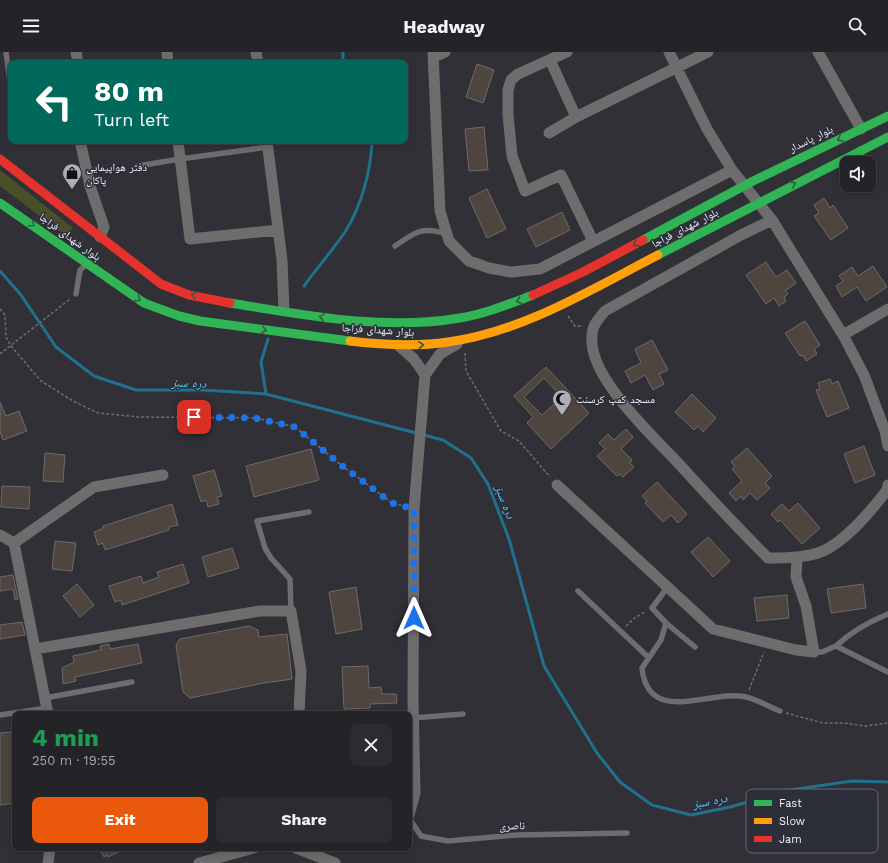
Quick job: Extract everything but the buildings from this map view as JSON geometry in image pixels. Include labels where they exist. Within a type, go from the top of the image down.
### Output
[{"type":"main road","name":"بلوار پاسدار","points":[[745,186],[888,116]]},
{"type":"main road","points":[[759,203],[888,137]]},
{"type":"main road","name":"بلوار شهدای فراجا","points":[[0,159],[161,284],[174,290],[202,297],[284,311],[338,319],[395,324],[447,320],[487,311],[522,300],[603,263],[745,186]]},
{"type":"main road","name":"بلوار شهدای فراجا","points":[[0,202],[144,303],[179,316],[200,321],[259,330],[398,345],[422,345],[464,339],[498,329],[560,305],[759,203]]},
{"type":"street","points":[[445,52],[433,54],[440,211],[449,241],[469,261],[489,268],[511,272],[540,269],[732,170]]},
{"type":"street","points":[[567,52],[518,74],[511,80],[508,90],[508,115],[512,156],[525,190],[561,175],[593,241]]},
{"type":"street","points":[[669,52],[707,129],[732,170],[772,220],[843,335],[864,375],[885,431],[888,446]]},
{"type":"street","points":[[549,133],[576,117],[708,52]]},
{"type":"street","points":[[818,52],[860,129]]},
{"type":"street","points":[[550,60],[576,117]]},
{"type":"street","points":[[80,144],[90,186],[104,227],[100,237]]},
{"type":"street","points":[[178,144],[190,239],[278,230]]},
{"type":"street","points":[[267,144],[282,260],[284,311]]},
{"type":"street","points":[[772,220],[741,235],[605,311],[592,325],[592,345],[601,372],[622,402],[738,529],[768,558],[798,558],[828,549],[866,516],[887,490],[888,485]]},
{"type":"street","points":[[843,335],[888,309]]},
{"type":"street","points":[[412,805],[415,793],[413,718],[414,509],[422,400],[425,375],[440,354],[464,339]]},
{"type":"street","points":[[398,345],[414,359],[425,375]]},
{"type":"street","points":[[14,543],[94,487],[163,475]]},
{"type":"street","points":[[557,485],[712,629],[768,644],[814,652],[806,606],[796,577],[798,558]]},
{"type":"street","points":[[0,535],[14,543],[47,707]]},
{"type":"street","points":[[35,649],[260,611],[291,611],[301,671],[299,711]]},
{"type":"street","points":[[48,863],[50,851]]},
{"type":"street","points":[[200,863],[243,851]]},
{"type":"street","points":[[304,851],[335,863]]},
{"type":"lane","points":[[6,52],[8,67]]},
{"type":"lane","points":[[138,166],[267,144]]},
{"type":"lane","points":[[395,246],[414,233],[430,229],[447,234]]},
{"type":"lane","points":[[76,294],[80,270],[87,264]]},
{"type":"lane","points":[[291,611],[290,579],[271,558],[265,548],[257,521],[309,512]]},
{"type":"lane","points":[[668,588],[652,608],[666,623],[695,647]]},
{"type":"lane","points":[[578,591],[622,630],[648,657]]},
{"type":"lane","points":[[814,652],[822,652],[836,646],[849,634],[870,621],[888,614]]},
{"type":"lane","points":[[666,623],[661,640],[648,657],[642,668],[643,681],[653,694],[669,701],[683,703],[729,697],[746,697],[780,711]]},
{"type":"lane","points":[[836,646],[888,672]]},
{"type":"lane","points":[[24,711],[47,707],[132,682]]},
{"type":"lane","points":[[0,715],[12,713]]},
{"type":"lane","points":[[413,718],[463,714]]},
{"type":"lane","name":"ناصری","points":[[412,822],[421,836],[448,841],[517,835],[627,833]]},
{"type":"path","points":[[0,354],[76,294]]},
{"type":"path","points":[[560,305],[574,326],[592,325]]},
{"type":"path","points":[[0,309],[5,315],[6,337],[11,346],[41,381],[98,413],[139,417],[255,418],[295,427],[341,465],[392,503],[414,509]]},
{"type":"path","points":[[464,339],[466,371],[501,430],[519,441],[557,485]]},
{"type":"path","points":[[622,630],[636,617],[652,608]]},
{"type":"path","points":[[746,697],[768,644]]},
{"type":"path","points":[[780,711],[823,723],[844,723],[865,726],[888,723]]},
{"type":"green space","points":[[0,170],[73,228],[66,236],[0,186]]},
{"type":"waterway","points":[[343,52],[343,60]]},
{"type":"waterway","points":[[304,286],[335,246],[351,222],[364,188],[370,164],[372,144]]},
{"type":"waterway","name":"دره سبز","points":[[0,271],[21,295],[56,347],[94,376],[136,390],[203,390],[266,394],[443,440],[471,458],[488,484],[509,539],[544,666],[597,753],[620,782],[652,805],[691,815],[746,802]]},
{"type":"waterway","points":[[266,394],[261,362],[268,339]]},
{"type":"waterway","name":"دره سبز","points":[[797,789],[852,781],[888,782]]},
{"type":"traffic: fast","points":[[643,240],[753,181],[888,116]]},
{"type":"traffic: fast","points":[[658,255],[888,137]]},
{"type":"traffic: fast","points":[[0,203],[144,303],[179,316],[200,321],[350,341]]},
{"type":"traffic: fast","points":[[230,303],[345,320],[403,323],[431,322],[479,314],[533,295]]},
{"type":"traffic: slow","points":[[350,341],[411,345],[436,344],[476,337],[503,329],[556,308],[658,255]]},
{"type":"traffic: jam","points":[[0,159],[161,284],[189,295],[230,303]]},
{"type":"traffic: jam","points":[[533,295],[583,272],[643,240]]},
{"type":"place","name":"دفتر هواپیمایی پاکان","points":[[72,190]]},
{"type":"place","name":"مسجد کمپ کرسنت","points":[[562,416]]},
{"type":"route","points":[[194,417],[255,418],[295,427],[341,465],[392,503],[414,509],[414,618]]}]
